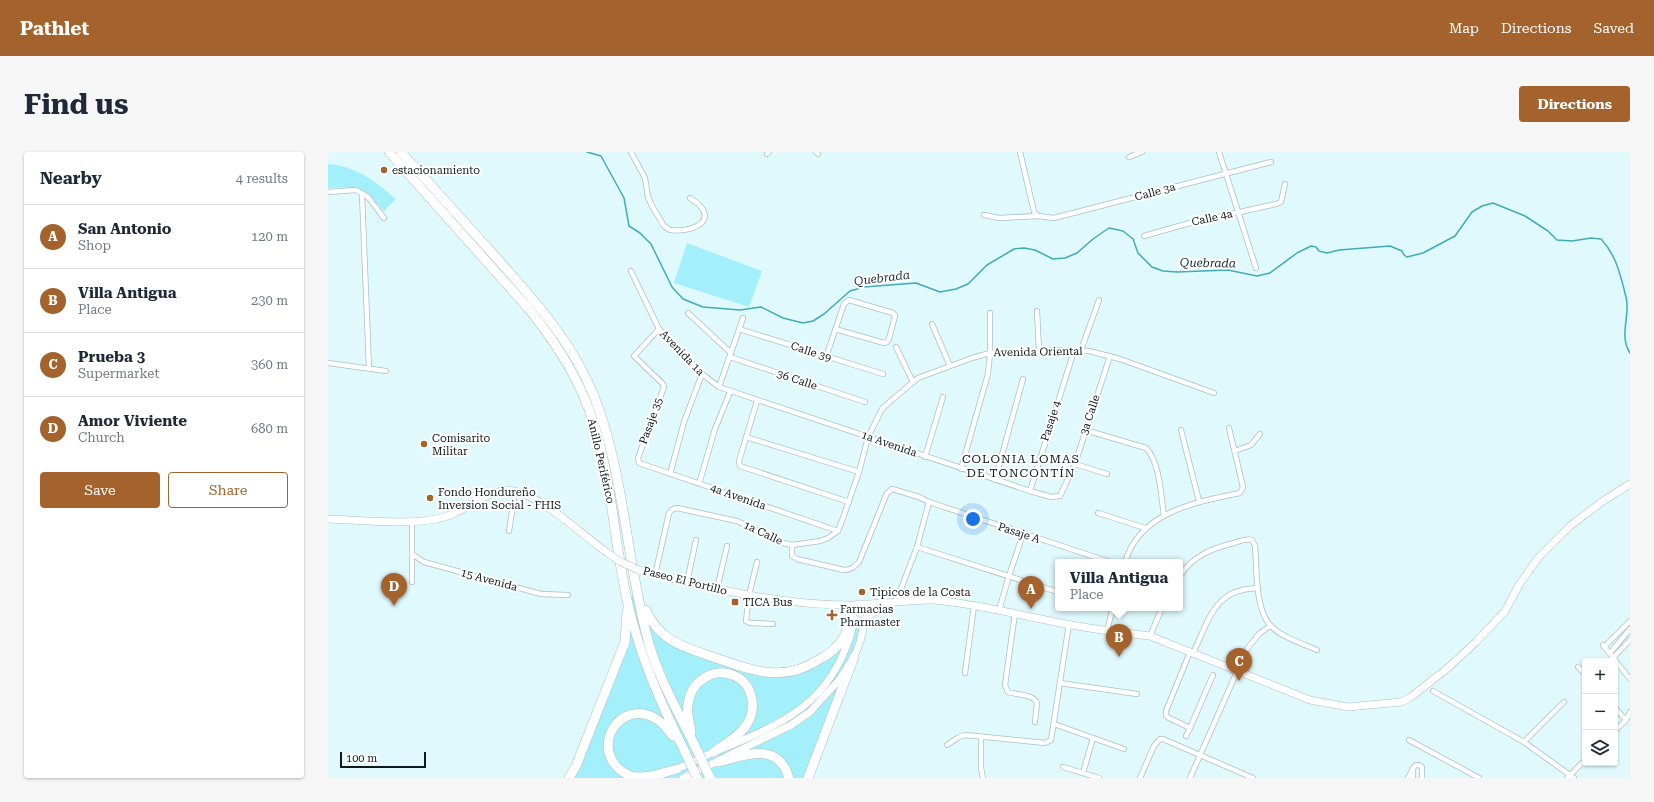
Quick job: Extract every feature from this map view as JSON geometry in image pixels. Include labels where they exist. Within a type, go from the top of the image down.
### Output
[{"type":"highway","name":"Anillo Periférico","points":[[389,152],[528,308],[549,334],[568,362],[585,398],[597,434],[609,491],[628,603],[637,641],[649,675],[697,778]]},
{"type":"highway","name":"Anillo Periférico","points":[[401,152],[536,302],[576,358],[594,396],[606,434],[637,588],[655,662],[663,682],[710,778]]},
{"type":"highway","points":[[637,588],[650,620],[656,628],[670,640],[690,649],[766,673],[780,674],[796,671],[827,655],[843,639],[852,616]]},
{"type":"highway","points":[[569,778],[576,766],[625,642],[628,603]]},
{"type":"highway","points":[[808,778],[854,657]]},
{"type":"highway","points":[[695,746],[687,707],[689,696],[693,688],[708,675],[721,673],[736,676],[746,685],[753,701],[752,714],[743,730],[714,752]]},
{"type":"highway","points":[[677,769],[647,777],[638,778],[630,776],[614,764],[609,756],[609,736],[613,727],[627,716],[646,714],[654,717],[663,724],[684,751]]},
{"type":"highway","points":[[719,762],[752,753],[765,753],[782,763],[789,778]]},
{"type":"main road","name":"Paseo El Portillo","points":[[328,519],[412,522],[443,518],[489,496],[502,492],[515,492],[528,496],[554,512],[621,562],[655,575],[717,589],[777,600],[832,605],[859,605],[935,600],[999,610],[1069,624],[1150,636],[1310,700],[1348,708],[1395,704],[1406,700],[1449,667],[1476,642],[1505,611],[1519,585],[1538,558],[1586,513],[1603,500],[1630,484]]},
{"type":"main road","points":[[852,616],[859,621],[888,603]]},
{"type":"main road","name":"Paseo El Portillo","points":[[832,605],[852,616]]},
{"type":"main road","points":[[659,778],[714,752],[771,728],[804,706],[818,693],[833,674],[847,647],[852,631],[852,609],[859,605],[868,609],[860,642],[854,657],[840,679],[810,712],[791,725],[684,778]]},
{"type":"street","points":[[632,152],[645,178],[648,198],[664,226],[670,230],[694,228],[703,222],[704,216],[700,206],[690,198]]},
{"type":"street","points":[[1020,152],[1034,212],[1038,216]]},
{"type":"street","points":[[1130,157],[1142,152]]},
{"type":"street","points":[[1219,152],[1256,268]]},
{"type":"street","name":"Calle 3a","points":[[984,215],[1004,218],[1038,216],[1054,218],[1271,162]]},
{"type":"street","name":"Calle 4a","points":[[1144,236],[1186,224],[1276,204],[1281,202],[1285,184]]},
{"type":"street","points":[[328,192],[356,190],[368,197],[384,218]]},
{"type":"street","points":[[362,194],[369,368]]},
{"type":"street","name":"Avenida 1a","points":[[631,271],[659,329],[702,374],[719,387]]},
{"type":"street","points":[[826,357],[835,329],[844,304],[849,300],[893,313],[895,320],[887,342],[884,343],[835,329]]},
{"type":"street","points":[[1081,350],[1099,300]]},
{"type":"street","points":[[1037,311],[1038,350]]},
{"type":"street","points":[[688,313],[730,355]]},
{"type":"street","points":[[961,469],[988,374],[990,353],[990,313]]},
{"type":"street","points":[[719,387],[743,318]]},
{"type":"street","points":[[932,324],[950,366]]},
{"type":"street","name":"Pasaje 35","points":[[639,463],[638,458],[664,387],[663,384],[634,356],[659,329]]},
{"type":"street","name":"Calle 39","points":[[739,329],[883,374]]},
{"type":"street","points":[[896,347],[913,382]]},
{"type":"street","name":"Avenida Oriental","points":[[838,530],[859,472],[868,437],[882,409],[918,378],[950,366],[990,353],[1038,350],[1081,350],[1110,356],[1214,393]]},
{"type":"street","name":"Pasaje 4","points":[[1030,491],[1074,350]]},
{"type":"street","name":"36 Calle","points":[[730,355],[865,402]]},
{"type":"street","name":"3a Calle","points":[[1060,496],[1075,464],[1084,430],[1110,356]]},
{"type":"street","points":[[328,363],[386,371]]},
{"type":"street","points":[[670,474],[684,422],[702,374]]},
{"type":"street","points":[[995,480],[1023,379]]},
{"type":"street","name":"1a Avenida","points":[[719,387],[730,392],[995,480],[1051,497],[1060,496]]},
{"type":"street","points":[[699,484],[715,429],[730,392]]},
{"type":"street","points":[[925,457],[943,397]]},
{"type":"street","points":[[757,401],[739,461],[740,466],[849,502]]},
{"type":"street","points":[[1126,559],[1136,539],[1145,528],[1164,516],[1199,501],[1240,493],[1242,491],[1243,487],[1229,428]]},
{"type":"street","points":[[1084,430],[1146,448],[1151,453],[1156,468],[1164,516]]},
{"type":"street","points":[[1181,430],[1199,501]]},
{"type":"street","points":[[1234,451],[1251,445],[1260,434]]},
{"type":"street","points":[[746,437],[859,472]]},
{"type":"street","name":"4a Avenida","points":[[639,463],[838,530]]},
{"type":"street","points":[[1075,464],[1106,474]]},
{"type":"street","name":"1a Calle","points":[[655,575],[669,513],[673,509],[677,508],[737,521],[783,543],[792,545],[792,556],[797,559],[849,570],[855,567],[859,562],[888,490],[892,489],[919,497],[929,502]]},
{"type":"street","points":[[509,531],[515,492]]},
{"type":"street","points":[[896,602],[917,546],[929,502]]},
{"type":"street","name":"Pasaje A","points":[[929,502],[1101,559]]},
{"type":"street","points":[[1098,513],[1145,528]]},
{"type":"street","points":[[412,522],[412,582]]},
{"type":"street","points":[[792,545],[820,541],[828,538],[838,530]]},
{"type":"street","points":[[999,610],[1023,534]]},
{"type":"street","points":[[1183,573],[1193,561],[1204,553],[1218,547],[1247,539],[1252,540],[1255,546],[1261,607],[1270,626],[1317,650]]},
{"type":"street","points":[[687,582],[696,540]]},
{"type":"street","points":[[717,589],[727,546]]},
{"type":"street","points":[[917,546],[1055,591]]},
{"type":"street","name":"15 Avenida","points":[[412,554],[424,562],[541,594],[568,595]]},
{"type":"street","points":[[757,562],[749,595],[746,621],[750,623],[773,624]]},
{"type":"street","points":[[1190,728],[1166,716],[1166,711],[1192,653],[1212,612],[1220,603],[1229,595],[1258,588]]},
{"type":"street","points":[[965,674],[974,606]]},
{"type":"street","points":[[1107,630],[1112,611]]},
{"type":"street","points":[[1150,636],[1161,611]]},
{"type":"street","points":[[1015,613],[1005,685],[1008,692],[1033,698],[1036,701],[1034,722]]},
{"type":"street","points":[[1620,630],[1630,640],[1613,658],[1604,646],[1620,630],[1630,621]]},
{"type":"street","points":[[947,744],[965,735],[1047,743],[1052,738],[1069,624]]},
{"type":"street","points":[[1190,778],[1247,649],[1252,642],[1270,626]]},
{"type":"street","points":[[1610,653],[1630,629]]},
{"type":"street","points":[[1618,664],[1630,679]]},
{"type":"street","points":[[1578,667],[1582,671]]},
{"type":"street","points":[[1186,736],[1213,676]]},
{"type":"street","points":[[1060,684],[1137,694]]},
{"type":"street","points":[[1434,691],[1524,742],[1570,777],[1582,763]]},
{"type":"street","points":[[1524,742],[1564,702]]},
{"type":"street","points":[[1618,711],[1628,720]]},
{"type":"street","points":[[1616,730],[1628,720],[1630,712]]},
{"type":"street","points":[[1054,724],[1124,749]]},
{"type":"street","points":[[981,737],[981,768],[984,778]]},
{"type":"street","points":[[1083,773],[1093,738]]},
{"type":"street","points":[[1140,778],[1154,746],[1160,739],[1167,740],[1253,778]]},
{"type":"street","points":[[1410,740],[1479,778]]},
{"type":"street","points":[[1408,778],[1416,765],[1421,766],[1422,778]]},
{"type":"street","points":[[1063,767],[1099,778]]},
{"type":"street","points":[[1413,768],[1413,778]]},
{"type":"shaded area","points":[[328,164],[338,165],[356,171],[373,181],[396,199],[384,211],[371,197],[360,190],[354,188],[328,188]]},
{"type":"shaded area","points":[[687,243],[762,271],[749,307],[674,283]]},
{"type":"shaded area","points":[[637,588],[650,620],[683,646],[780,674],[827,655],[853,618],[865,620],[808,778],[569,778],[625,642],[628,603]]},
{"type":"waterway","name":"Quebrada","points":[[587,152],[601,156],[624,198],[629,226],[640,233],[651,244],[672,287],[683,299],[703,307],[740,310],[761,307],[783,318],[803,323],[813,321],[824,314],[850,291],[864,287],[916,283],[940,292],[956,289],[968,284],[987,265],[1014,249],[1024,248],[1035,250],[1053,259],[1065,258],[1077,253],[1109,228],[1123,231],[1133,239],[1138,253],[1152,267],[1163,271],[1177,272],[1228,270],[1257,276],[1270,273],[1297,253],[1311,246],[1316,247],[1319,251],[1327,253],[1339,250],[1390,246],[1402,251],[1407,257],[1423,253],[1455,236],[1472,212],[1482,206],[1493,203],[1525,216],[1548,231],[1557,240],[1572,241],[1591,238],[1601,239],[1613,256],[1624,289],[1627,304],[1625,341],[1630,353]]},
{"type":"place","name":"estacionamiento","points":[[384,170]]},
{"type":"place","name":"Comisarito Militar","points":[[424,444]]},
{"type":"place","name":"Fondo Hondureño Inversion Social - FHIS","points":[[430,498]]},
{"type":"place","name":"Tipicos de la Costa","points":[[862,592]]},
{"type":"place","name":"TICA Bus","points":[[735,602]]},
{"type":"place","name":"Amor Viviente","points":[[394,606]]},
{"type":"place","name":"San Antonio","points":[[1031,609]]},
{"type":"place","name":"Farmacias Pharmaster","points":[[832,615]]},
{"type":"place","name":"Villa Antigua","points":[[1119,657]]},
{"type":"place","name":"Prueba 3","points":[[1239,681]]},
{"type":"district","name":"COLONIA LOMAS DE TONCONTÍN","points":[[1021,466]]}]
